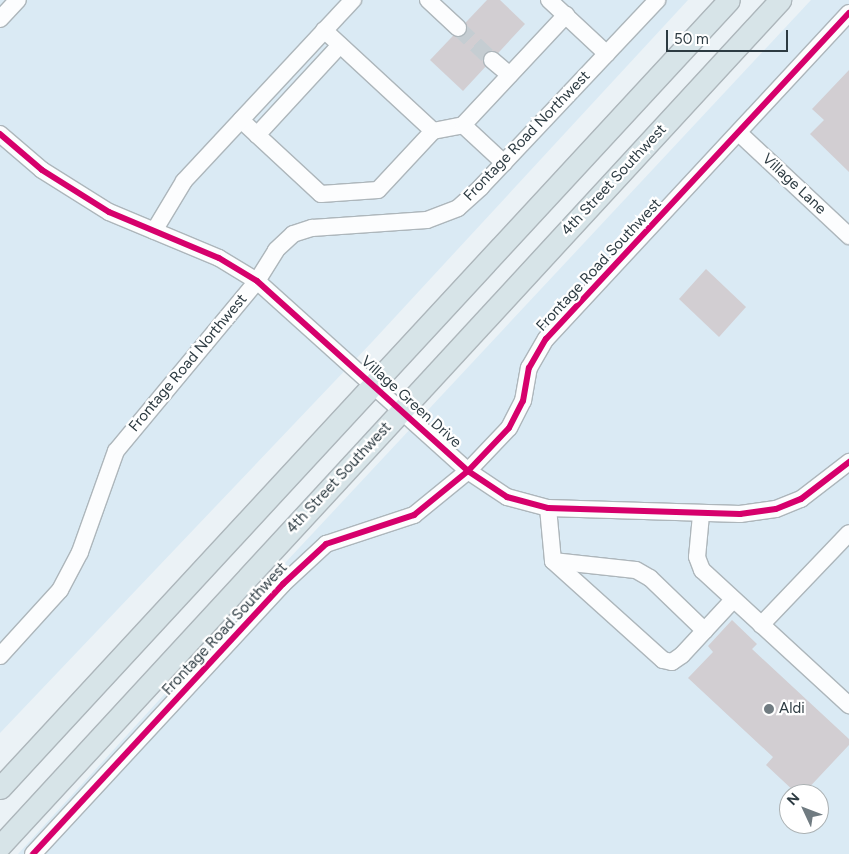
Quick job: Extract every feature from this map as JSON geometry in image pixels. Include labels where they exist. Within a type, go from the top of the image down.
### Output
[{"type":"main road","points":[[0,788],[729,0]]},
{"type":"main road","name":"4th Street Southwest","points":[[0,846],[780,0]]},
{"type":"street","points":[[0,19],[18,0]]},
{"type":"street","points":[[154,231],[184,181],[352,0]]},
{"type":"street","points":[[428,0],[458,28]]},
{"type":"street","points":[[549,0],[607,54]]},
{"type":"street","name":"Frontage Road Northwest","points":[[0,656],[60,590],[80,552],[116,451],[257,280],[276,250],[293,234],[312,228],[427,220],[458,208],[504,163],[657,0]]},
{"type":"street","name":"Frontage Road Southwest","points":[[33,854],[283,584],[326,544],[414,515],[468,470],[509,428],[523,401],[529,368],[546,339],[849,13]]},
{"type":"street","points":[[241,120],[321,194],[378,190],[433,131],[463,125],[566,15]]},
{"type":"street","points":[[324,30],[433,131]]},
{"type":"street","points":[[257,135],[340,45]]},
{"type":"street","points":[[492,60],[510,75]]},
{"type":"street","points":[[463,125],[504,163]]},
{"type":"street","name":"Village Lane","points":[[739,133],[849,236]]},
{"type":"street","name":"Village Green Drive","points":[[0,134],[59,180],[109,212],[219,258],[257,280],[468,470],[506,497],[548,508],[700,515],[776,509],[801,499],[849,462]]},
{"type":"street","points":[[548,508],[553,561],[663,660],[672,662],[705,631],[733,600]]},
{"type":"street","points":[[700,515],[697,557],[702,570],[849,705]]},
{"type":"street","points":[[761,625],[849,533]]},
{"type":"street","points":[[553,561],[636,570],[650,578],[705,631]]},
{"type":"shaded area","points":[[0,0],[688,0],[372,342],[0,733]]},
{"type":"shaded area","points":[[811,0],[849,0],[849,854],[18,854],[271,578]]},
{"type":"building","points":[[487,0],[500,0],[525,24],[463,91],[430,60]]},
{"type":"building","points":[[849,70],[849,172],[810,134],[824,120],[812,109]]},
{"type":"building","points":[[706,269],[746,307],[719,337],[679,299]]},
{"type":"building","name":"Aldi","points":[[732,620],[757,644],[752,649],[849,739],[849,745],[812,784],[786,784],[766,765],[773,757],[688,678],[713,652],[708,646]]},
{"type":"tunnel","points":[[458,28],[492,60]]},
{"type":"cycle path","points":[[33,854],[283,584],[326,544],[414,515],[468,471],[509,428],[523,401],[529,368],[546,339],[849,13]]},
{"type":"cycle path","points":[[0,134],[42,170],[109,212],[219,258],[257,281],[468,471],[507,497],[548,508],[740,514],[776,509],[801,499],[849,462]]},
{"type":"place","name":"Aldi","points":[[769,709]]}]
